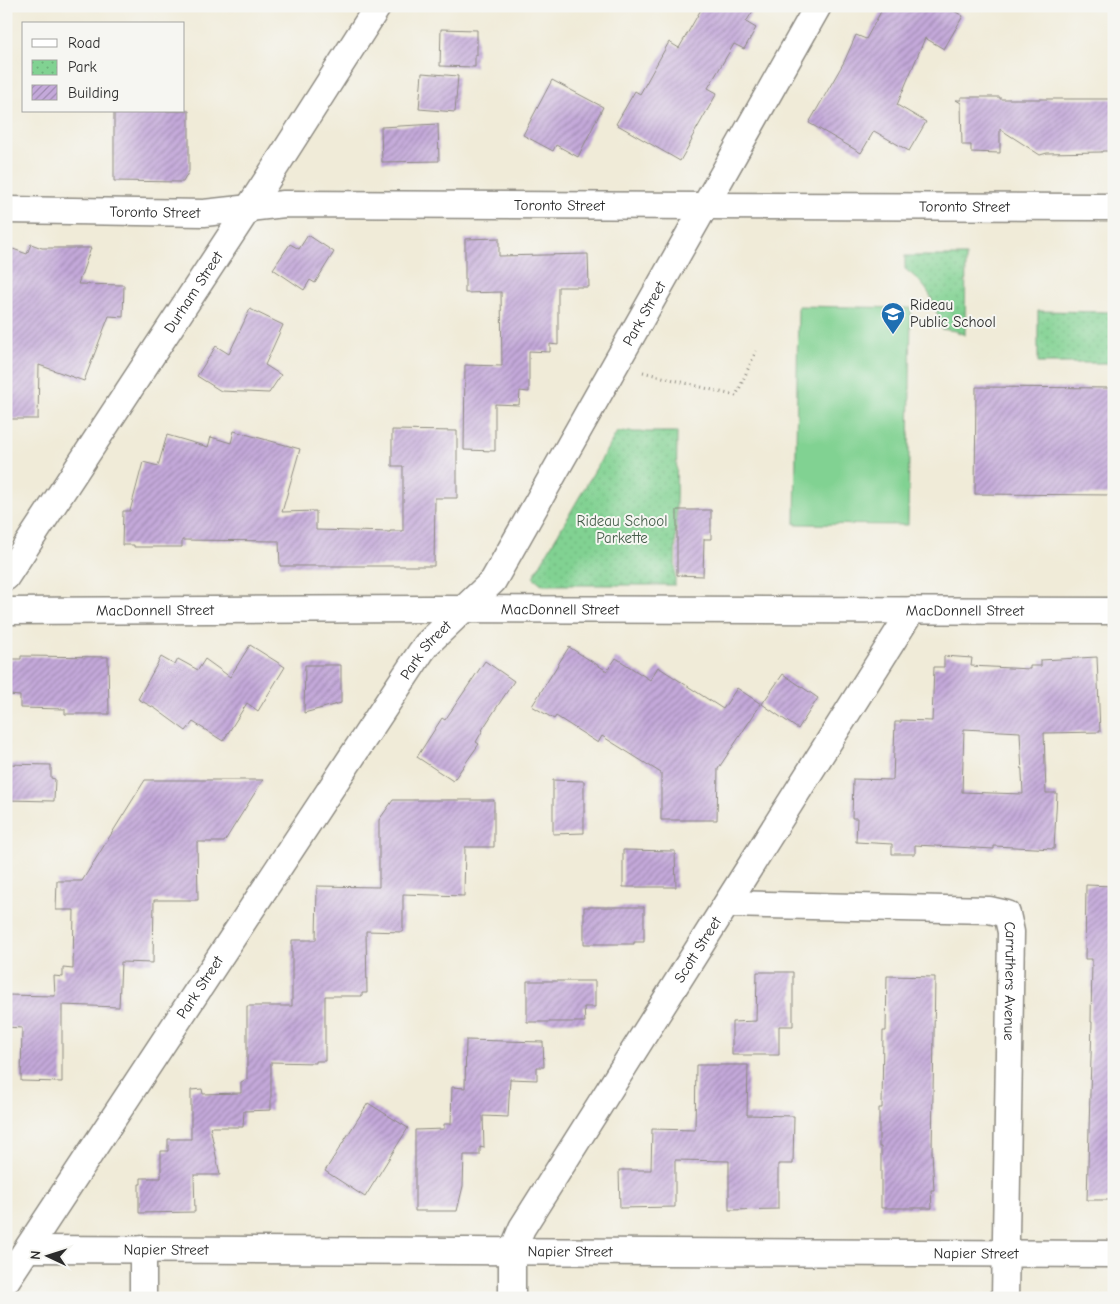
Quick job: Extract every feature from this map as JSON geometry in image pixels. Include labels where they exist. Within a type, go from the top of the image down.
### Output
[{"type":"street","name":"Durham Street","points":[[6,577],[249,208],[378,6]]},
{"type":"street","name":"Park Street","points":[[6,1281],[421,652],[493,581],[818,6]]},
{"type":"street","name":"Toronto Street","points":[[6,210],[204,213],[284,204],[1114,207]]},
{"type":"street","name":"Scott Street","points":[[512,1298],[512,1252],[522,1228],[912,610]]},
{"type":"street","name":"MacDonnell Street","points":[[6,611],[1114,611]]},
{"type":"street","name":"Carruthers Avenue","points":[[727,904],[989,910],[1007,914],[1011,932],[1004,1298]]},
{"type":"street","name":"Napier Street","points":[[28,1249],[1114,1254]]},
{"type":"street","points":[[143,1249],[143,1298]]},
{"type":"path","points":[[638,370],[736,396],[756,351]]},
{"type":"green space","points":[[905,256],[966,256],[965,335],[941,329],[930,295],[920,282],[905,269]]},
{"type":"green space","points":[[798,306],[911,308],[908,525],[795,524]]},
{"type":"green space","points":[[1038,311],[1114,312],[1114,363],[1038,363]]},
{"type":"green space","name":"Rideau School Parkette","points":[[617,432],[677,432],[675,585],[543,585],[533,577]]},
{"type":"building","points":[[703,6],[756,6],[746,22],[756,28],[744,49],[734,44],[708,88],[717,93],[680,161],[616,124],[635,91],[640,94],[669,42],[679,48]]},
{"type":"building","points":[[884,6],[945,6],[963,16],[944,49],[925,38],[897,105],[926,122],[909,151],[874,131],[861,153],[809,123],[844,62],[856,35],[866,39]]},
{"type":"building","points":[[441,29],[477,30],[475,67],[440,66]]},
{"type":"building","points":[[422,73],[458,76],[455,112],[419,109]]},
{"type":"building","points":[[552,80],[603,107],[578,157],[556,145],[553,151],[523,135]]},
{"type":"building","points":[[961,97],[1114,99],[1114,151],[1047,153],[1040,155],[1000,129],[1000,153],[971,152],[971,145],[962,145],[961,103],[956,100],[961,100]]},
{"type":"building","points":[[189,111],[189,171],[183,182],[114,181],[114,112]]},
{"type":"building","points":[[438,124],[439,161],[382,162],[381,127]]},
{"type":"building","points":[[308,235],[334,252],[315,283],[310,280],[304,290],[273,269],[290,244],[299,249]]},
{"type":"building","points":[[499,238],[499,256],[588,254],[589,287],[558,287],[558,345],[550,344],[550,352],[529,351],[529,392],[520,391],[519,405],[495,404],[495,451],[464,450],[465,365],[502,366],[501,292],[465,293],[465,239]]},
{"type":"building","points":[[31,244],[42,248],[91,248],[78,284],[124,285],[123,317],[109,316],[84,381],[39,365],[38,419],[6,419],[6,268],[13,249],[27,254]]},
{"type":"building","points":[[250,309],[283,325],[265,365],[281,375],[269,393],[221,391],[197,376],[216,346],[229,354]]},
{"type":"building","points":[[976,387],[1114,388],[1114,495],[975,494]]},
{"type":"building","points":[[392,430],[457,431],[457,498],[435,498],[434,566],[280,566],[279,541],[182,540],[182,547],[134,547],[134,545],[122,545],[123,511],[130,511],[143,462],[158,466],[167,435],[208,447],[211,437],[231,443],[234,431],[300,449],[282,512],[316,511],[316,530],[403,531],[403,466],[392,466]]},
{"type":"building","points":[[677,510],[711,510],[711,539],[704,539],[703,576],[677,575]]},
{"type":"building","points":[[250,645],[285,667],[258,711],[247,703],[223,741],[193,722],[186,731],[156,709],[138,699],[161,657],[175,665],[178,659],[198,670],[205,659],[230,677]]},
{"type":"building","points":[[569,647],[607,671],[616,658],[650,680],[658,667],[723,709],[737,688],[761,704],[718,769],[717,820],[661,820],[661,773],[602,736],[598,743],[556,716],[554,719],[532,706]]},
{"type":"building","points":[[21,656],[108,657],[109,714],[65,714],[65,709],[20,708],[20,696],[9,695],[9,659],[21,659]]},
{"type":"building","points":[[944,656],[972,658],[971,666],[1030,669],[1030,666],[1041,666],[1041,660],[1097,657],[1100,732],[1044,733],[1046,793],[1057,793],[1054,849],[994,846],[994,849],[915,845],[915,854],[892,854],[892,844],[856,842],[857,818],[852,818],[853,779],[893,780],[895,722],[901,722],[901,720],[932,721],[934,667],[944,667]],"holes":[[[964,729],[1020,732],[1023,794],[962,792]]]},
{"type":"building","points":[[485,661],[514,681],[482,730],[476,742],[479,744],[453,781],[417,757],[442,718],[445,720]]},
{"type":"building","points":[[305,665],[341,665],[341,703],[304,713]]},
{"type":"building","points":[[783,674],[818,698],[798,729],[762,704]]},
{"type":"building","points":[[6,764],[51,765],[51,778],[55,779],[54,801],[6,800]]},
{"type":"building","points":[[145,780],[263,780],[224,842],[197,842],[198,900],[154,900],[153,963],[121,962],[119,1007],[62,1005],[62,1082],[21,1081],[22,1028],[6,1027],[6,995],[55,996],[54,976],[63,977],[63,968],[73,969],[74,910],[56,910],[57,881],[82,881]]},
{"type":"building","points":[[553,780],[584,781],[584,833],[553,834]]},
{"type":"building","points":[[393,800],[494,800],[494,847],[465,847],[464,896],[403,894],[403,932],[366,931],[367,993],[362,993],[362,996],[325,996],[325,1061],[316,1061],[316,1063],[271,1062],[271,1110],[244,1111],[243,1127],[210,1127],[220,1175],[194,1175],[195,1212],[139,1213],[139,1184],[141,1184],[141,1178],[161,1178],[161,1151],[168,1151],[168,1139],[191,1139],[191,1090],[202,1089],[203,1094],[241,1093],[241,1082],[247,1079],[247,1006],[292,1006],[292,940],[316,940],[317,886],[379,887],[379,820]]},
{"type":"building","points":[[623,850],[675,851],[676,887],[623,887]]},
{"type":"building","points":[[1086,885],[1114,886],[1114,1200],[1087,1200],[1092,959],[1085,959]]},
{"type":"building","points":[[584,907],[644,907],[644,942],[634,942],[634,944],[584,944]]},
{"type":"building","points":[[757,972],[793,972],[793,1026],[779,1026],[779,1055],[732,1055],[732,1022],[756,1021]]},
{"type":"building","points":[[887,976],[935,977],[932,1151],[934,1190],[931,1190],[932,1208],[881,1208],[879,1108],[882,1108],[883,1031],[886,1031]]},
{"type":"building","points":[[527,981],[595,981],[595,1007],[584,1007],[585,1022],[527,1022]]},
{"type":"building","points":[[466,1040],[543,1042],[544,1067],[537,1067],[537,1080],[510,1079],[508,1117],[483,1116],[484,1148],[480,1147],[480,1155],[464,1155],[463,1186],[457,1211],[415,1211],[415,1130],[444,1129],[444,1124],[451,1124],[452,1087],[465,1088]]},
{"type":"building","points":[[696,1065],[748,1065],[747,1115],[794,1116],[793,1164],[778,1164],[778,1209],[729,1210],[729,1161],[675,1160],[675,1207],[620,1208],[619,1170],[651,1170],[652,1129],[695,1130]]},
{"type":"building","points":[[368,1103],[408,1128],[365,1197],[325,1171]]},
{"type":"place","name":"Rideau Public School","points":[[893,335]]}]
